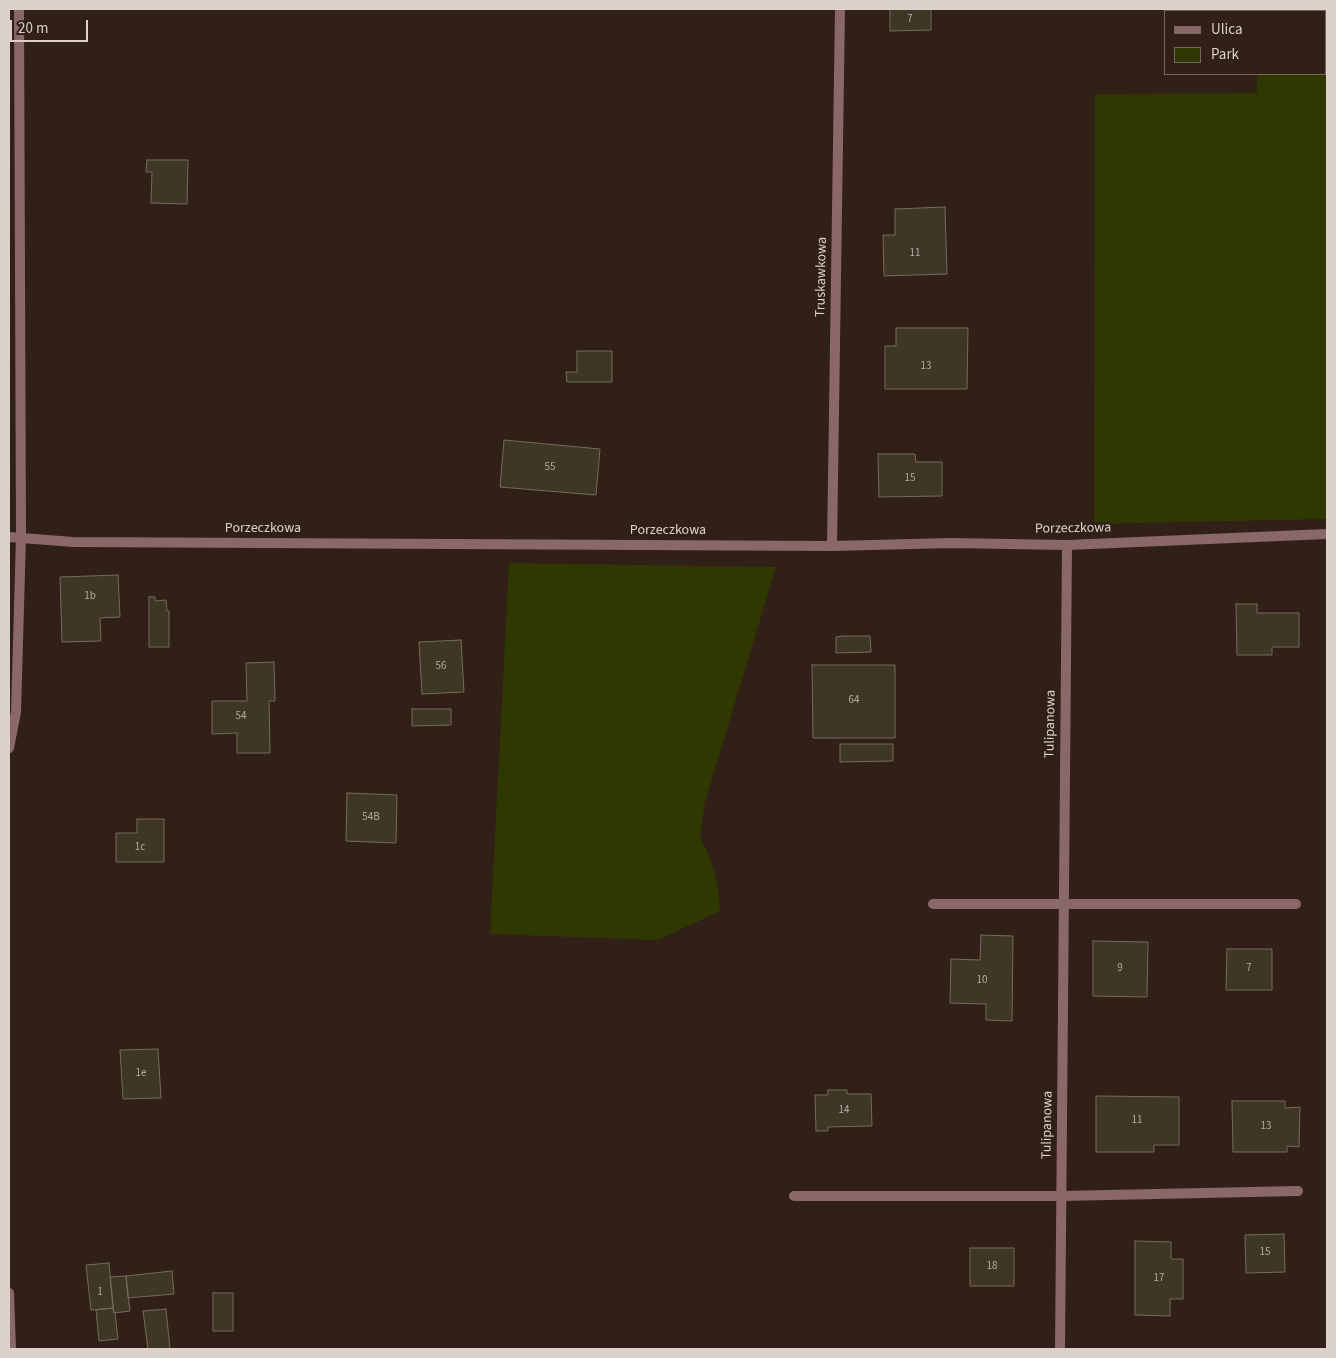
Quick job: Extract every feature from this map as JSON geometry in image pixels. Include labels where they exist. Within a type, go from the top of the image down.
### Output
[{"type":"street","points":[[9,748],[16,712],[21,537],[19,9]]},
{"type":"street","name":"Truskawkowa","points":[[832,546],[840,9]]},
{"type":"street","name":"Porzeczkowa","points":[[9,537],[73,542],[832,546],[951,543],[1066,544],[1327,534]]},
{"type":"street","name":"Tulipanowa","points":[[1060,1349],[1066,544]]},
{"type":"street","points":[[933,904],[1296,904]]},
{"type":"street","points":[[794,1196],[1061,1196],[1298,1191]]},
{"type":"street","points":[[9,1293],[11,1349]]},
{"type":"green space","points":[[1327,9],[1327,519],[1094,524],[1095,94],[1257,93],[1257,75],[1326,75],[1326,10],[1256,10]]},
{"type":"green space","points":[[509,563],[776,567],[705,802],[700,836],[711,861],[718,886],[720,911],[658,940],[490,934]]},
{"type":"building","points":[[890,9],[931,9],[931,30],[890,31]]},
{"type":"building","points":[[147,160],[188,160],[187,204],[151,203],[152,172],[146,172]]},
{"type":"building","points":[[945,207],[947,274],[884,276],[883,235],[895,235],[895,209]]},
{"type":"building","points":[[896,328],[968,328],[967,389],[885,389],[885,346],[896,346]]},
{"type":"building","points":[[577,351],[612,351],[612,382],[567,382],[566,372],[577,372]]},
{"type":"building","points":[[504,440],[600,449],[596,495],[500,487]]},
{"type":"building","points":[[878,454],[915,454],[916,462],[942,462],[942,496],[879,497]]},
{"type":"building","points":[[118,575],[120,617],[100,618],[101,641],[62,642],[60,577]]},
{"type":"building","points":[[149,597],[155,597],[155,601],[166,600],[167,611],[169,611],[169,647],[149,647]]},
{"type":"building","points":[[1236,604],[1257,604],[1257,613],[1299,613],[1299,647],[1272,647],[1272,655],[1237,655]]},
{"type":"building","points":[[870,636],[871,652],[836,653],[836,637]]},
{"type":"building","points":[[461,640],[464,692],[422,694],[419,642]]},
{"type":"building","points":[[274,662],[275,701],[269,701],[270,753],[237,753],[237,733],[212,734],[212,701],[247,701],[246,663]]},
{"type":"building","points":[[812,665],[895,665],[895,738],[813,738]]},
{"type":"building","points":[[412,709],[451,709],[451,725],[412,726]]},
{"type":"building","points":[[840,744],[893,744],[893,761],[840,762]]},
{"type":"building","points":[[347,793],[397,795],[396,843],[346,841]]},
{"type":"building","points":[[137,819],[164,819],[164,862],[116,862],[116,833],[137,833]]},
{"type":"building","points":[[981,935],[1013,936],[1012,1021],[986,1020],[986,1004],[950,1003],[951,959],[980,960]]},
{"type":"building","points":[[1093,941],[1148,942],[1147,997],[1093,996]]},
{"type":"building","points":[[1227,949],[1272,949],[1272,990],[1226,990]]},
{"type":"building","points":[[158,1049],[161,1098],[123,1099],[120,1050]]},
{"type":"building","points":[[828,1090],[847,1090],[847,1094],[871,1094],[872,1126],[828,1127],[828,1131],[816,1131],[815,1095],[828,1095]]},
{"type":"building","points":[[1096,1096],[1179,1097],[1179,1145],[1154,1145],[1154,1152],[1096,1152]]},
{"type":"building","points":[[1232,1101],[1285,1101],[1285,1108],[1300,1107],[1299,1147],[1287,1146],[1287,1152],[1233,1152]]},
{"type":"building","points":[[1284,1234],[1285,1272],[1246,1273],[1245,1235]]},
{"type":"building","points":[[1135,1241],[1171,1242],[1171,1259],[1183,1259],[1183,1299],[1170,1299],[1170,1316],[1135,1315]]},
{"type":"building","points":[[970,1248],[1014,1248],[1014,1286],[970,1286]]},
{"type":"building","points":[[109,1263],[113,1308],[91,1310],[86,1265]]},
{"type":"building","points":[[172,1271],[174,1294],[128,1298],[126,1276]]},
{"type":"building","points":[[126,1276],[130,1311],[114,1313],[110,1277]]},
{"type":"building","points":[[213,1293],[233,1293],[233,1331],[213,1331]]},
{"type":"building","points":[[113,1308],[118,1339],[99,1341],[96,1310]]},
{"type":"building","points":[[166,1309],[170,1349],[148,1349],[143,1311]]}]
